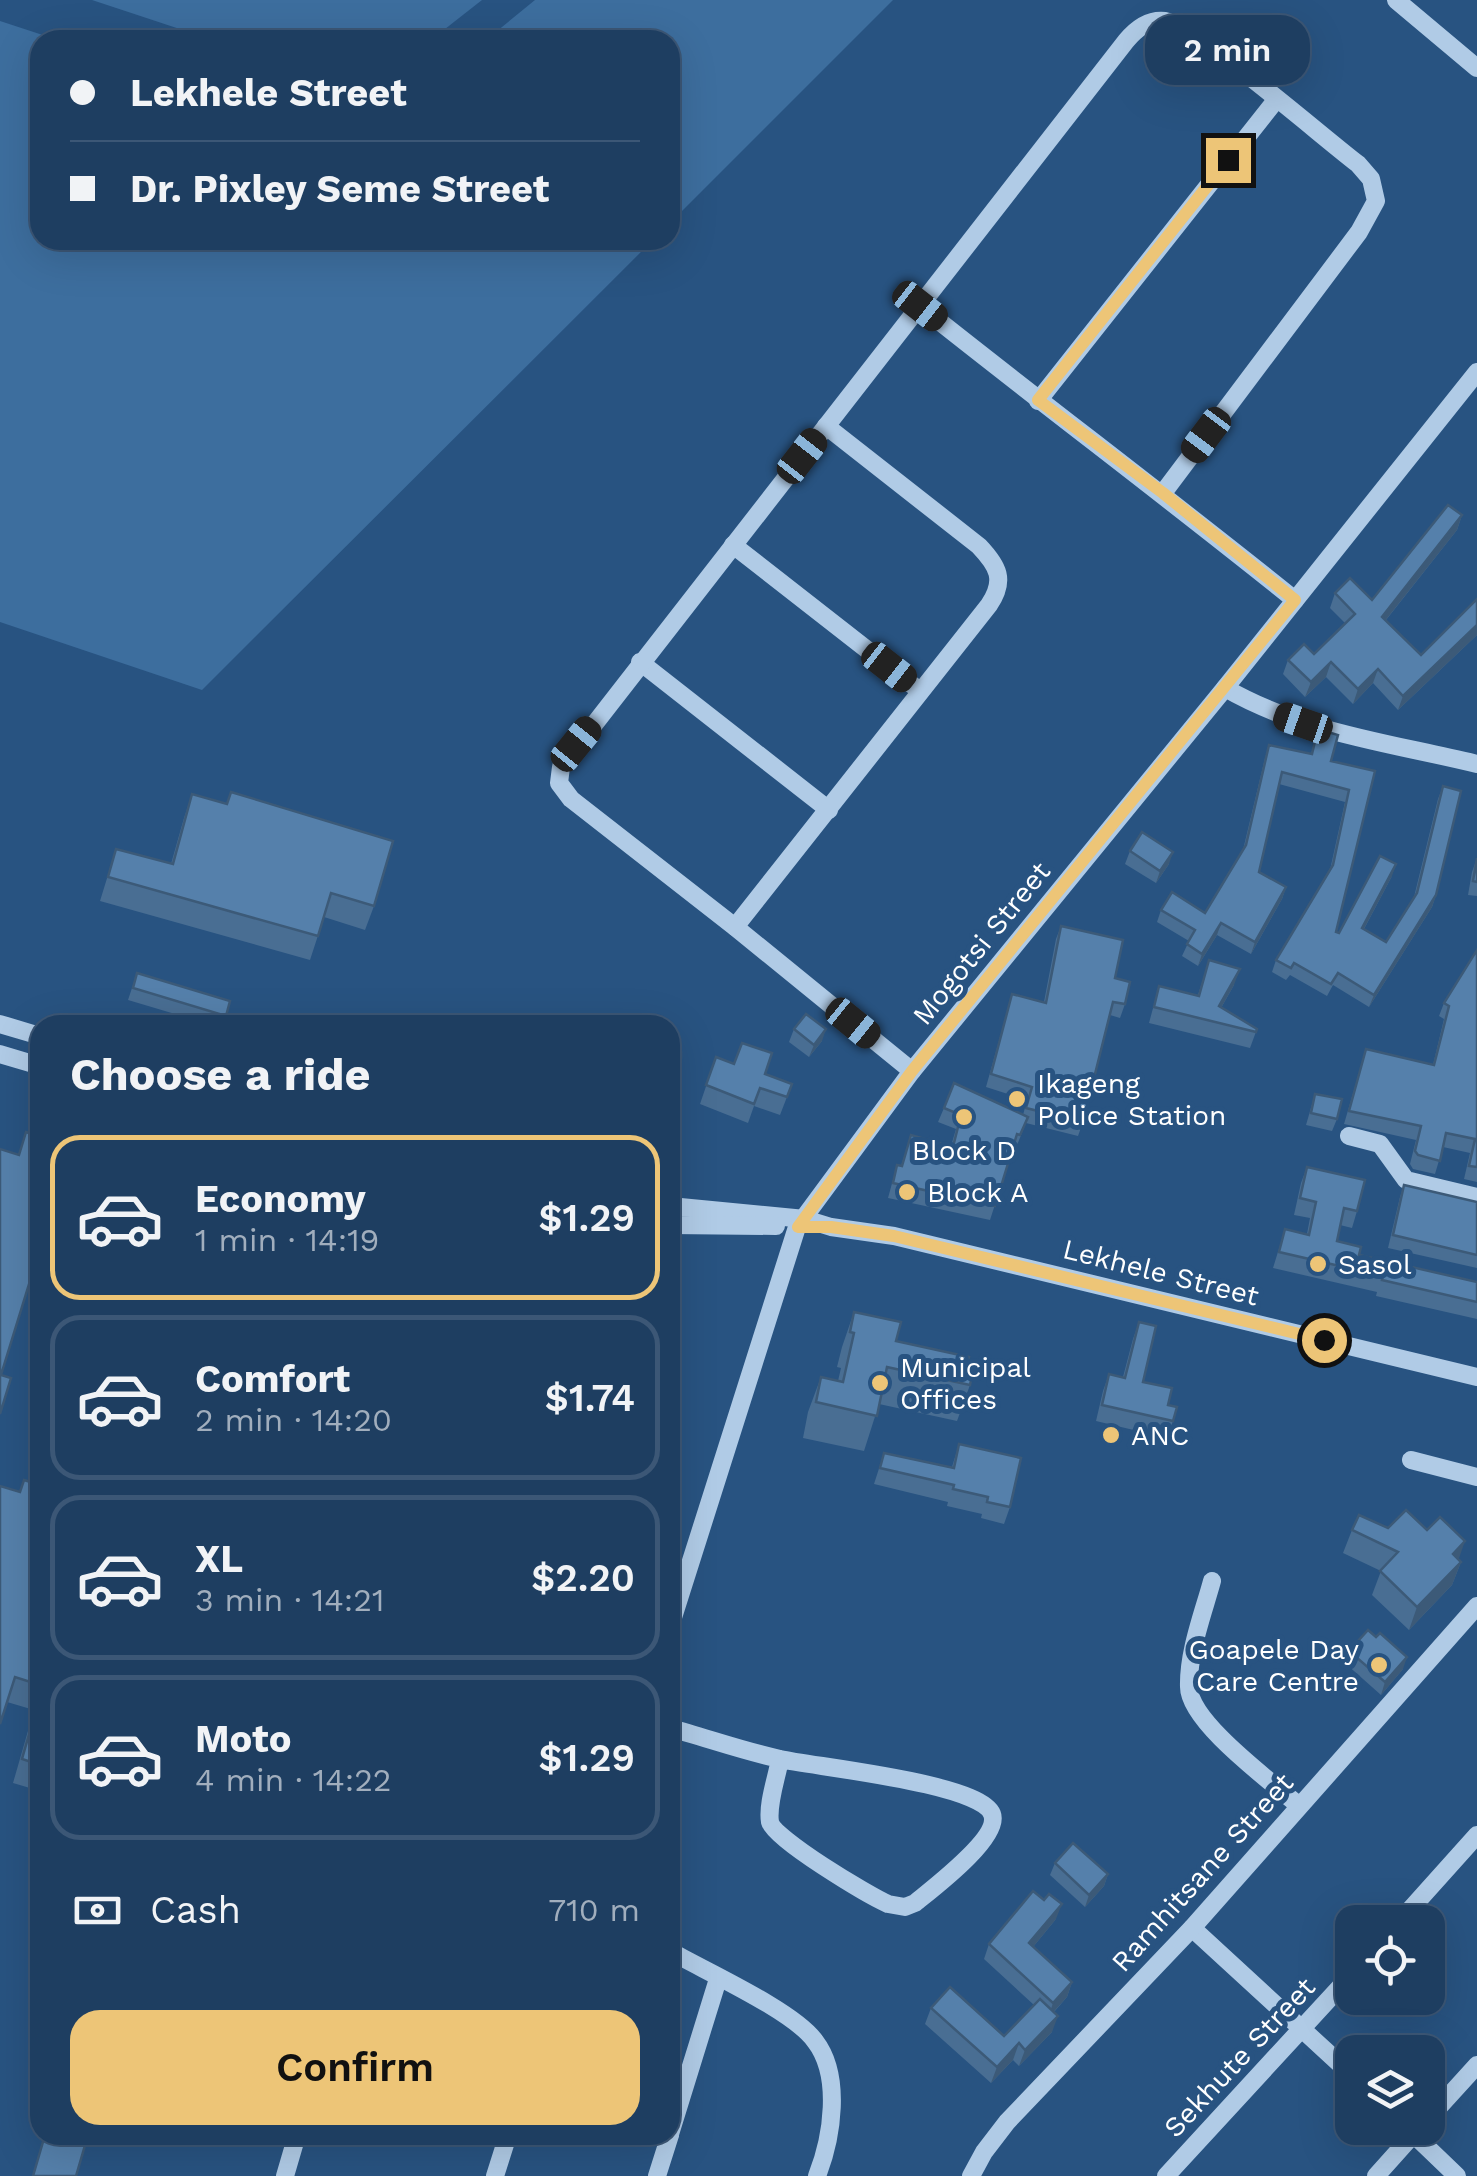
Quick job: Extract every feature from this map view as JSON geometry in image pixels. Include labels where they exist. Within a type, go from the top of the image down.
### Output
[{"type":"street","points":[[1396,0],[1477,68]]},
{"type":"street","points":[[912,1071],[571,800],[559,784],[560,766],[1137,28],[1166,21],[1181,26],[1358,164],[1371,178],[1376,201],[1359,232],[1163,493]]},
{"type":"street","points":[[1038,400],[1276,100]]},
{"type":"street","points":[[920,306],[1295,600]]},
{"type":"street","name":"Mogotsi Street","points":[[680,1596],[801,1223],[912,1071],[1226,688],[1477,372]]},
{"type":"street","points":[[735,927],[989,605],[999,586],[1000,575],[994,561],[979,546],[826,426]]},
{"type":"street","points":[[733,545],[920,692]]},
{"type":"street","points":[[640,662],[829,810]]},
{"type":"street","points":[[1226,688],[1276,713],[1320,728],[1477,764]]},
{"type":"street","points":[[0,1024],[30,1033]]},
{"type":"street","points":[[0,1054],[30,1063]]},
{"type":"street","points":[[1350,1136],[1380,1144],[1406,1180],[1477,1197]]},
{"type":"street","points":[[680,1207],[801,1223]]},
{"type":"street","points":[[680,1224],[801,1223]]},
{"type":"street","name":"Lekhele Street","points":[[801,1223],[894,1236],[1477,1377]]},
{"type":"street","points":[[1411,1460],[1477,1477]]},
{"type":"street","points":[[1212,1581],[1192,1656],[1190,1698],[1232,1747],[1298,1805]]},
{"type":"street","name":"Ramhitsane Street","points":[[971,2176],[1007,2122],[1192,1928],[1477,1606]]},
{"type":"street","points":[[680,1731],[780,1759],[950,1790],[982,1804],[992,1814],[992,1826],[970,1855],[915,1904],[888,1904],[797,1849],[772,1828],[770,1817],[780,1759]]},
{"type":"street","points":[[1414,1905],[1477,1835]]},
{"type":"street","points":[[1192,1928],[1335,2059]]},
{"type":"street","points":[[680,1956],[792,2018],[815,2040],[822,2052],[832,2131],[817,2176]]},
{"type":"street","points":[[680,2102],[718,1978]]},
{"type":"street","name":"Sekhute Street","points":[[1166,2176],[1335,1993]]},
{"type":"street","points":[[1445,2101],[1477,2066]]},
{"type":"street","points":[[284,2176],[294,2145]]},
{"type":"street","points":[[495,2176],[505,2145]]},
{"type":"street","points":[[657,2176],[667,2145]]},
{"type":"street","points":[[1376,2176],[1401,2145]]},
{"type":"street","points":[[1428,2145],[1458,2176]]},
{"type":"shaded area","points":[[92,0],[482,0],[444,30],[183,30]]},
{"type":"shaded area","points":[[535,0],[893,0],[680,213],[680,30],[498,30]]},
{"type":"shaded area","points":[[0,21],[30,31],[30,250],[643,250],[202,690],[0,622]]},
{"type":"building","points":[[1448,505],[1462,515],[1382,617],[1421,655],[1477,599],[1477,625],[1403,696],[1378,669],[1358,689],[1331,662],[1311,682],[1288,660],[1304,644],[1314,654],[1355,614],[1335,593],[1350,578],[1372,600]]},
{"type":"building","points":[[1318,729],[1338,735],[1331,761],[1375,771],[1336,932],[1339,933],[1380,856],[1396,864],[1362,928],[1386,942],[1417,893],[1443,786],[1461,791],[1436,895],[1374,995],[1338,973],[1331,984],[1294,963],[1291,968],[1276,960],[1333,865],[1349,790],[1282,772],[1259,872],[1286,887],[1255,942],[1221,923],[1202,954],[1187,944],[1195,930],[1161,910],[1172,892],[1205,913],[1246,845],[1269,745],[1312,754]]},
{"type":"building","points":[[231,792],[393,841],[374,906],[331,893],[318,936],[108,877],[116,849],[173,864],[192,794],[227,804]]},
{"type":"building","points":[[1142,832],[1173,852],[1160,871],[1130,851]]},
{"type":"building","points":[[1061,926],[1123,940],[1115,978],[1130,982],[1125,1004],[1113,1002],[1083,1122],[1026,1108],[1032,1087],[991,1074],[1012,994],[1046,1003]]},
{"type":"building","points":[[1477,950],[1477,1167],[1469,1166],[1475,1139],[1446,1133],[1440,1161],[1415,1151],[1421,1126],[1349,1111],[1366,1049],[1434,1065],[1449,1006],[1444,1003]]},
{"type":"building","points":[[1209,960],[1240,969],[1219,1006],[1257,1029],[1256,1032],[1154,1007],[1159,986],[1199,996]]},
{"type":"building","points":[[137,973],[230,1001],[226,1015],[223,1015],[133,988]]},
{"type":"building","points":[[806,1014],[826,1029],[814,1045],[794,1029]]},
{"type":"building","points":[[742,1043],[772,1053],[765,1074],[792,1084],[787,1097],[760,1088],[754,1104],[706,1085],[716,1057],[734,1064]]},
{"type":"building","points":[[954,1083],[1028,1117],[1020,1135],[1017,1134],[995,1206],[893,1183],[911,1135],[953,1147],[961,1115],[944,1108]]},
{"type":"building","points":[[1315,1094],[1342,1099],[1337,1119],[1311,1113]]},
{"type":"building","points":[[26,1132],[30,1133],[30,1281],[1,1375],[11,1378],[0,1414],[0,1149],[19,1155]]},
{"type":"building","points":[[1307,1167],[1365,1180],[1357,1211],[1344,1208],[1337,1241],[1361,1247],[1359,1255],[1477,1282],[1477,1302],[1279,1252],[1285,1229],[1309,1235],[1316,1202],[1300,1198]]},
{"type":"building","points":[[1404,1185],[1477,1202],[1477,1255],[1393,1235]]},
{"type":"building","points":[[854,1312],[901,1322],[896,1341],[969,1357],[966,1368],[973,1370],[970,1385],[887,1367],[877,1416],[816,1402],[821,1377],[843,1382],[854,1333],[850,1332]]},
{"type":"building","points":[[1139,1322],[1156,1326],[1143,1382],[1172,1388],[1168,1405],[1177,1407],[1173,1421],[1102,1405],[1109,1374],[1125,1378]]},
{"type":"building","points":[[959,1444],[1021,1458],[1010,1507],[953,1489],[954,1485],[880,1468],[884,1453],[954,1468]]},
{"type":"building","points":[[24,1480],[30,1482],[30,1682],[15,1677],[0,1724],[0,1486],[20,1492]]},
{"type":"building","points":[[1406,1510],[1427,1530],[1440,1517],[1465,1541],[1453,1554],[1461,1562],[1417,1607],[1380,1571],[1398,1552],[1352,1530],[1359,1515],[1388,1528]]},
{"type":"building","points":[[1368,1630],[1376,1637],[1380,1633],[1407,1657],[1385,1682],[1349,1651]]},
{"type":"building","points":[[30,1731],[30,1762],[22,1759]]},
{"type":"building","points":[[1073,1843],[1108,1874],[1089,1895],[1055,1863]]},
{"type":"building","points":[[1033,1891],[1044,1900],[1049,1894],[1062,1904],[1029,1943],[1072,1982],[1053,2003],[989,1944]]},
{"type":"building","points":[[950,1987],[1004,2036],[1040,1999],[1058,2016],[1025,2050],[1019,2043],[997,2067],[931,2008]]},
{"type":"building","points":[[42,2145],[85,2145],[76,2176],[33,2176]]},
{"type":"place","name":"Ikageng Police Station","points":[[1017,1099]]},
{"type":"place","name":"Block D","points":[[964,1117]]},
{"type":"place","name":"Block A","points":[[907,1192]]},
{"type":"place","name":"Sasol","points":[[1318,1264]]},
{"type":"place","name":"Municipal Offices","points":[[880,1383]]},
{"type":"place","name":"ANC","points":[[1111,1435]]},
{"type":"place","name":"Goapele Day Care Centre","points":[[1379,1665]]},
{"type":"route","points":[[1228,160],[1038,400],[1163,493],[1295,600],[912,1071],[798,1227],[831,1227],[894,1236],[1324,1340]]}]
